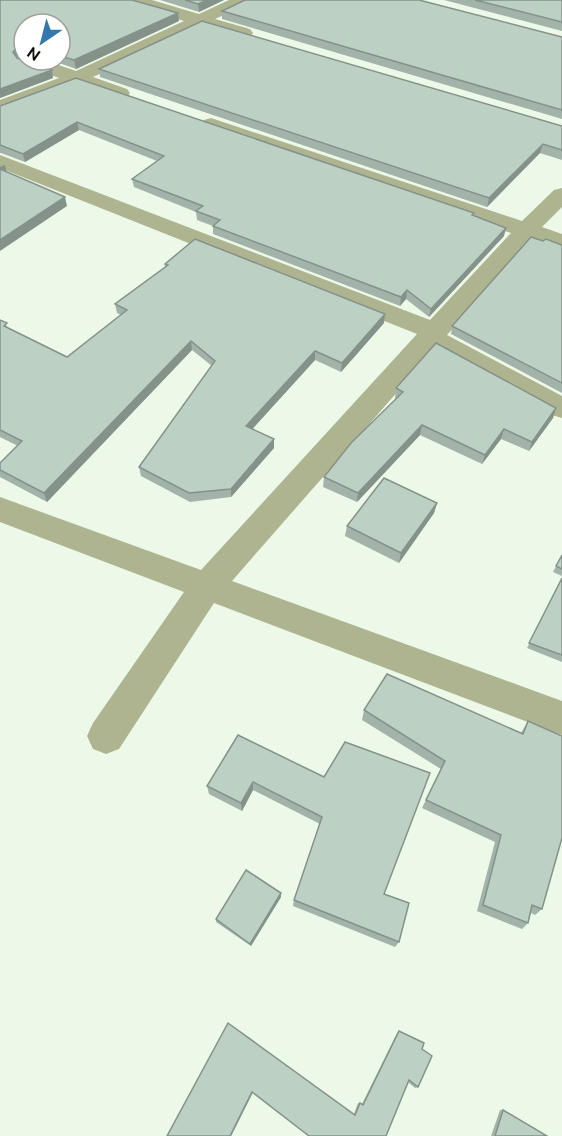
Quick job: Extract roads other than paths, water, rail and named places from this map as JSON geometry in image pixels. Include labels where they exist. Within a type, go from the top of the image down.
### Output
[{"type":"street","points":[[134,0],[256,37]]},
{"type":"street","points":[[0,107],[76,78],[242,0]]},
{"type":"street","points":[[59,72],[143,101]]},
{"type":"street","points":[[188,116],[562,242]]},
{"type":"street","points":[[0,161],[433,334],[562,408]]},
{"type":"street","points":[[106,736],[207,586],[526,230],[562,195]]},
{"type":"street","points":[[0,509],[562,718]]}]
